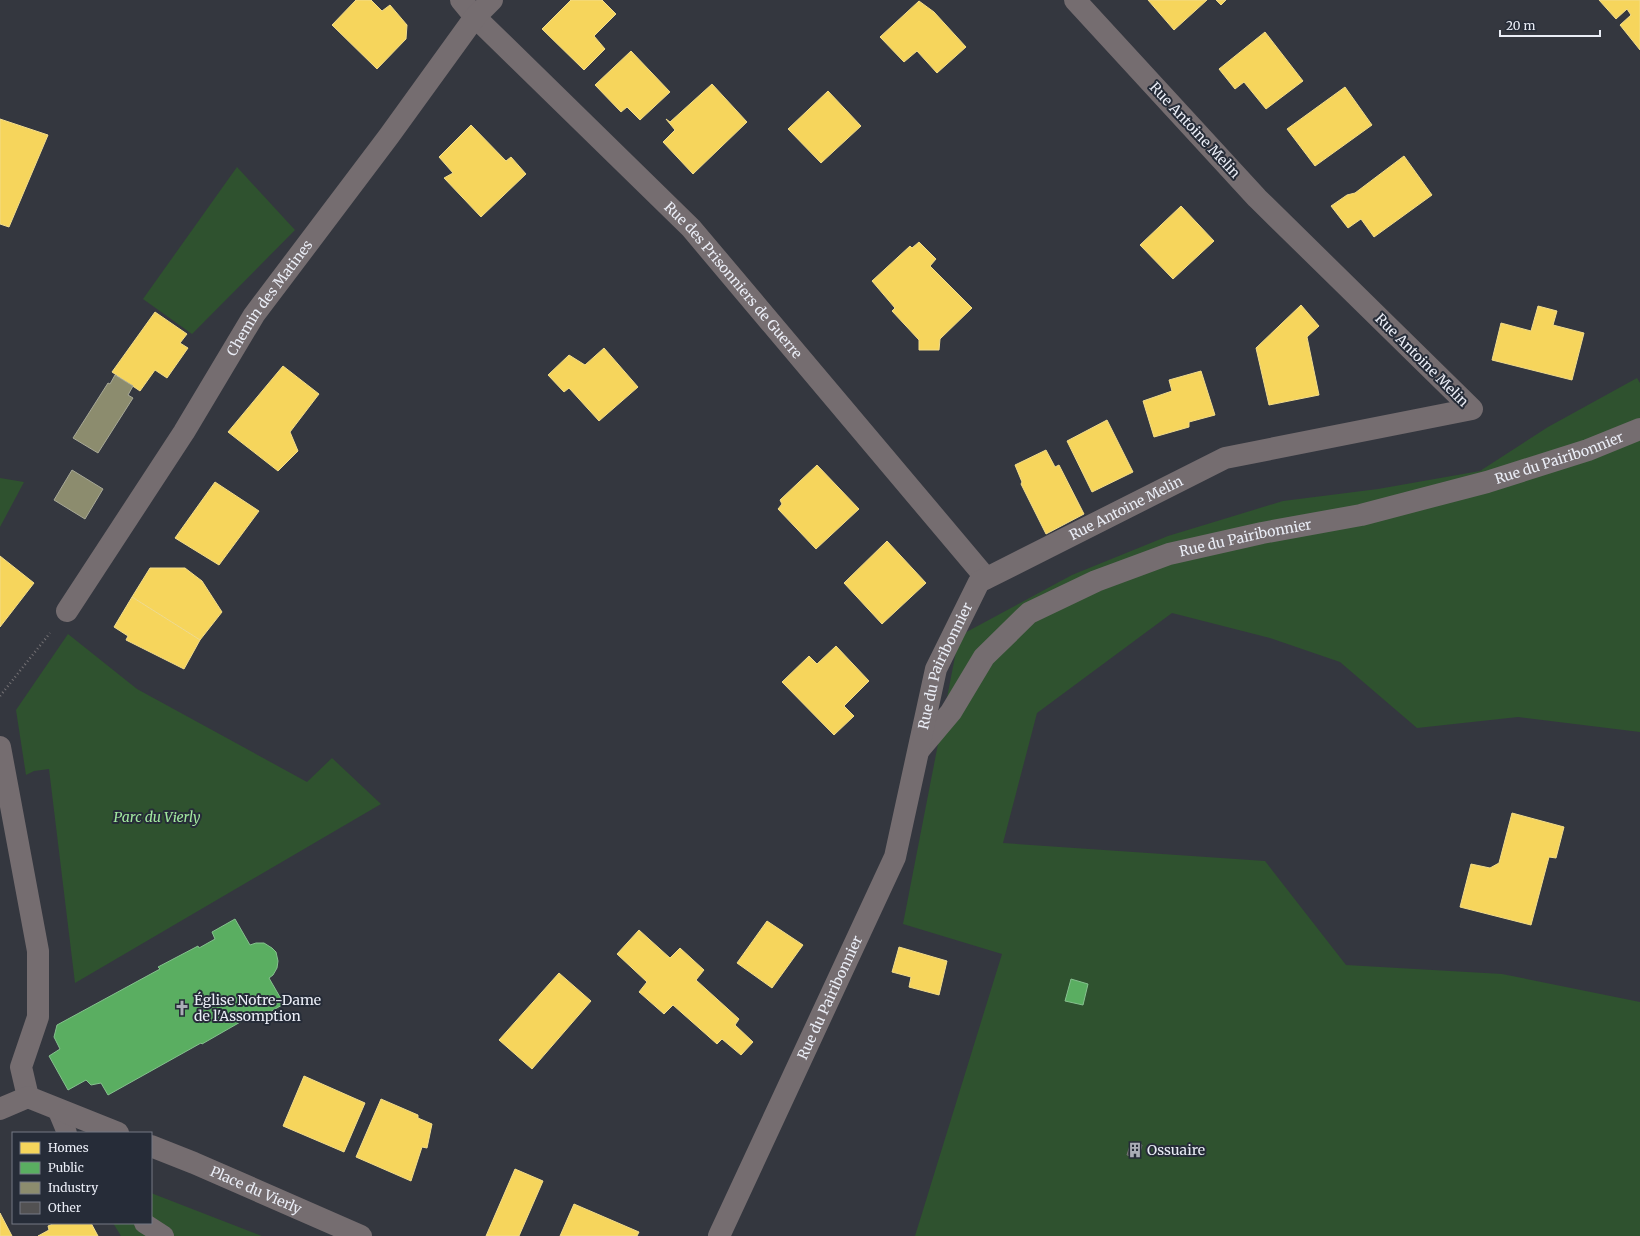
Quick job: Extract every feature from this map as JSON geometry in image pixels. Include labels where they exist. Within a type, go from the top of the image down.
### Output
[{"type":"street","name":"Rue des Prisonniers de Guerre","points":[[460,0],[475,17],[691,228],[982,580]]},
{"type":"street","name":"Chemin des Matines","points":[[67,611],[184,432],[254,315],[384,142],[475,17],[492,0]]},
{"type":"street","name":"Rue Antoine Melin","points":[[982,580],[1225,458],[1472,409],[1257,198],[1075,0]]},
{"type":"street","name":"Rue du Pairibonnier","points":[[917,752],[951,712],[984,657],[1029,612],[1096,580],[1170,554],[1262,533],[1361,515],[1487,482],[1588,450],[1640,429]]},
{"type":"street","name":"Rue du Pairibonnier","points":[[719,1236],[895,857],[936,669],[982,580]]},
{"type":"street","points":[[0,747],[38,951],[38,1017],[21,1067],[28,1096]]},
{"type":"street","points":[[0,1109],[28,1096],[115,1132]]},
{"type":"street","name":"Place du Vierly","points":[[152,1146],[194,1163],[361,1236]]},
{"type":"lane","points":[[57,1109],[67,1132]]},
{"type":"lane","points":[[146,1224],[164,1236]]},
{"type":"path","points":[[0,696],[67,611]]},
{"type":"green space","points":[[237,167],[295,230],[192,334],[143,299]]},
{"type":"green space","points":[[1637,378],[1640,383],[1640,732],[1518,717],[1417,728],[1340,662],[1270,638],[1172,613],[1037,713],[1003,843],[1265,861],[1346,965],[1502,974],[1640,1002],[1640,1236],[915,1236],[1002,954],[903,924],[959,636],[1072,575],[1168,536],[1283,501],[1378,489],[1480,471],[1548,427]]},
{"type":"green space","points":[[0,478],[24,482],[0,527]]},
{"type":"green space","name":"Parc du Vierly","points":[[68,634],[137,689],[307,782],[332,758],[381,804],[75,983],[49,769],[34,771],[26,775],[16,710]]},
{"type":"green space","points":[[152,1193],[262,1236],[121,1236],[114,1224],[152,1224]]},
{"type":"building: Homes","points":[[356,0],[371,0],[382,11],[390,5],[407,25],[406,39],[377,69],[332,25]]},
{"type":"building: Homes","points":[[571,0],[602,0],[616,14],[594,36],[605,49],[584,70],[542,29]]},
{"type":"building: Homes","points":[[1148,0],[1207,0],[1174,30]]},
{"type":"building: Homes","points":[[1216,0],[1226,0],[1221,5]]},
{"type":"building: Homes","points":[[1599,0],[1640,0],[1640,50],[1620,25],[1631,15],[1627,9],[1616,19]]},
{"type":"building: Homes","points":[[919,1],[934,12],[966,47],[937,73],[917,51],[904,62],[880,37]]},
{"type":"building: Homes","points":[[1265,32],[1303,81],[1266,109],[1244,82],[1235,89],[1219,69]]},
{"type":"building: Homes","points":[[631,51],[670,92],[640,120],[627,107],[621,112],[595,85]]},
{"type":"building: Homes","points":[[712,84],[747,122],[693,174],[663,142],[675,130],[666,119],[670,122]]},
{"type":"building: Homes","points":[[1345,87],[1372,125],[1315,166],[1287,129]]},
{"type":"building: Homes","points":[[828,91],[861,126],[821,163],[788,129]]},
{"type":"building: Homes","points":[[0,119],[48,135],[9,227],[0,224]]},
{"type":"building: Homes","points":[[471,125],[506,161],[511,157],[526,174],[481,217],[444,178],[453,173],[439,157]]},
{"type":"building: Homes","points":[[1404,156],[1432,195],[1374,237],[1361,219],[1348,228],[1331,206],[1347,195],[1355,193]]},
{"type":"building: Homes","points":[[1181,206],[1214,241],[1173,279],[1140,245]]},
{"type":"building: Homes","points":[[919,242],[936,259],[930,266],[972,308],[940,339],[939,350],[919,350],[919,340],[892,311],[895,308],[872,281],[910,246],[912,248]]},
{"type":"building: Homes","points":[[1301,305],[1319,326],[1307,337],[1319,395],[1269,405],[1256,348]]},
{"type":"building: Homes","points":[[1538,306],[1557,311],[1553,325],[1584,333],[1572,380],[1492,360],[1501,323],[1531,331]]},
{"type":"building: Homes","points":[[155,312],[187,334],[180,343],[188,348],[167,378],[155,370],[140,391],[112,372]]},
{"type":"building: Homes","points":[[604,348],[638,387],[599,421],[569,388],[564,392],[548,375],[569,355],[585,365]]},
{"type":"building: Homes","points":[[283,366],[319,394],[290,432],[298,451],[278,471],[228,432]]},
{"type":"building: Homes","points":[[1201,371],[1215,415],[1189,422],[1189,427],[1154,437],[1143,401],[1172,391],[1169,380]]},
{"type":"building: Homes","points":[[1107,420],[1133,472],[1092,492],[1067,441]]},
{"type":"building: Homes","points":[[1046,450],[1055,467],[1059,465],[1084,514],[1046,534],[1021,484],[1022,482],[1015,465]]},
{"type":"building: Homes","points":[[817,465],[859,509],[816,549],[778,509],[782,504],[780,500]]},
{"type":"building: Homes","points":[[215,482],[259,511],[219,565],[175,538]]},
{"type":"building: Homes","points":[[887,541],[926,583],[882,624],[844,583]]},
{"type":"building: Homes","points":[[0,556],[34,583],[0,627]]},
{"type":"building: Homes","points":[[150,568],[185,568],[202,581],[222,612],[200,640],[132,597]]},
{"type":"building: Homes","points":[[132,597],[200,640],[184,669],[126,640],[128,636],[114,627]]},
{"type":"building: Homes","points":[[836,646],[869,681],[844,706],[854,716],[834,735],[782,682],[809,656],[817,664]]},
{"type":"building: Homes","points":[[1512,813],[1564,827],[1556,858],[1549,857],[1531,925],[1460,907],[1471,864],[1490,868],[1499,863]]},
{"type":"building: Homes","points":[[767,921],[803,945],[772,988],[737,963]]},
{"type":"building: Homes","points":[[639,930],[670,958],[680,948],[704,970],[696,980],[739,1019],[735,1025],[753,1042],[741,1055],[722,1039],[717,1044],[673,1005],[664,1014],[639,992],[647,982],[617,954]]},
{"type":"building: Homes","points":[[899,947],[947,961],[939,995],[909,987],[911,977],[892,972]]},
{"type":"building: Homes","points":[[559,973],[591,1001],[532,1069],[499,1040]]},
{"type":"building: Homes","points":[[304,1076],[365,1103],[344,1152],[283,1126]]},
{"type":"building: Homes","points":[[381,1099],[418,1115],[418,1118],[432,1124],[427,1148],[422,1147],[411,1181],[356,1157]]},
{"type":"building: Homes","points":[[515,1169],[543,1181],[519,1236],[486,1236]]},
{"type":"building: Homes","points":[[574,1204],[639,1232],[637,1236],[560,1236]]},
{"type":"building: Homes","points":[[0,1213],[12,1236],[0,1236]]},
{"type":"building: Homes","points":[[53,1224],[92,1224],[98,1236],[38,1236],[49,1230],[48,1226]]},
{"type":"building: Public","name":"Église Notre-Dame de l'Assomption","points":[[235,919],[250,945],[264,943],[276,952],[278,961],[277,968],[273,975],[269,978],[284,1004],[259,1018],[256,1013],[108,1095],[101,1083],[91,1085],[86,1080],[68,1090],[49,1056],[60,1049],[54,1037],[57,1025],[160,969],[158,967],[198,946],[199,948],[215,939],[212,932]]},
{"type":"building: Public","points":[[1071,979],[1088,984],[1083,1005],[1065,1001]]},
{"type":"building: Industry","points":[[115,375],[133,386],[128,395],[133,398],[98,453],[73,438],[108,383],[110,384]]},
{"type":"building: Industry","points":[[72,470],[103,489],[85,519],[54,500]]},
{"type":"building: Other","name":"Ossuaire","points":[[1131,1142],[1142,1145],[1139,1157],[1127,1155]]},
{"type":"place","name":"Église Notre-Dame de l'Assomption","points":[[182,1008]]},
{"type":"place","name":"Ossuaire","points":[[1135,1150]]}]
